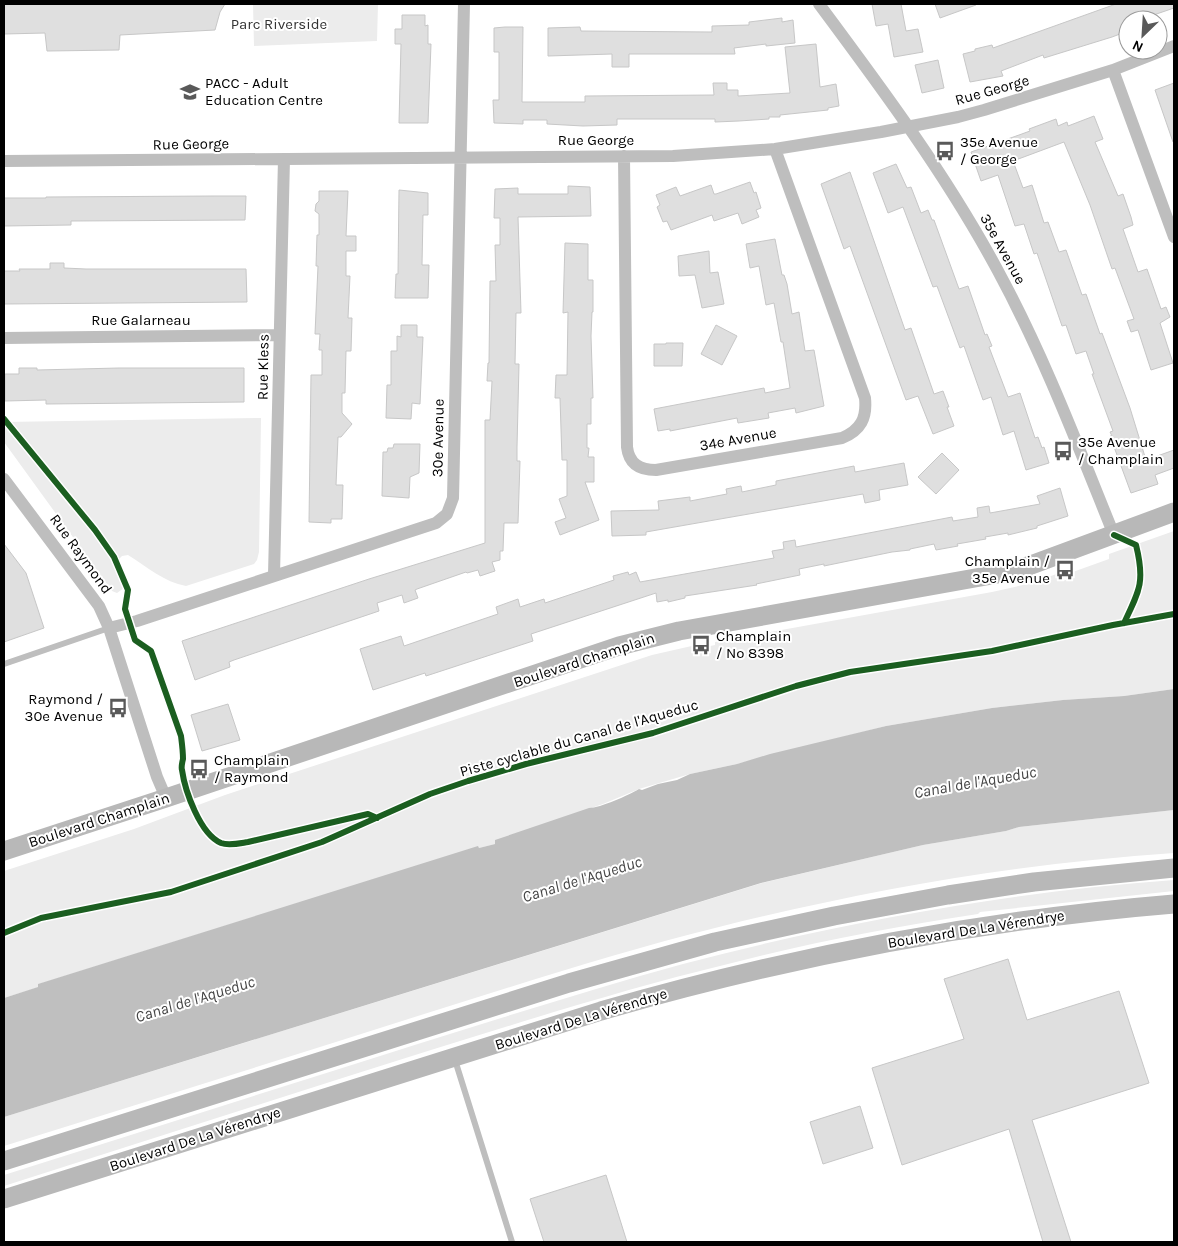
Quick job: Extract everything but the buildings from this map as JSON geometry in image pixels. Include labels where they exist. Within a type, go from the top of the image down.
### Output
[{"type":"main road","name":"Boulevard Champlain","points":[[4,851],[619,646],[679,631],[1002,572],[1030,565],[1174,512]]},
{"type":"main road","points":[[4,1161],[553,988],[715,942],[834,916],[948,895],[1034,882],[1174,868]]},
{"type":"main road","name":"Boulevard De La Vérendrye","points":[[4,1199],[630,1003],[782,964],[890,942],[990,926],[1067,915],[1174,904]]},
{"type":"street","name":"30e Avenue","points":[[109,628],[436,524],[447,514],[451,507],[453,498],[464,4]]},
{"type":"street","name":"35e Avenue","points":[[819,4],[909,127],[971,223],[1016,306],[1058,398],[1114,535]]},
{"type":"street","name":"Rue George","points":[[4,162],[624,156],[722,154],[775,149],[909,127],[984,110],[1112,70],[1174,46]]},
{"type":"street","points":[[1112,70],[1174,237]]},
{"type":"street","name":"34e Avenue","points":[[624,156],[627,447],[628,454],[635,465],[647,470],[656,470],[842,438],[858,429],[865,415],[865,398],[775,149]]},
{"type":"street","name":"Rue Kless","points":[[274,575],[284,159]]},
{"type":"street","name":"Rue Galarneau","points":[[4,338],[279,335]]},
{"type":"street","name":"Rue Raymond","points":[[5,482],[99,606],[109,628],[157,777],[166,798]]},
{"type":"lane","points":[[4,664],[109,628]]},
{"type":"lane","points":[[454,1057],[512,1242]]},
{"type":"green space","name":"Parc Riverside","points":[[253,4],[378,4],[377,41],[254,46]]},
{"type":"green space","points":[[261,418],[259,552],[254,564],[186,586],[163,578],[128,555],[122,556],[118,560],[118,572],[124,583],[124,588],[117,593],[112,591],[4,442],[4,422]]},
{"type":"green space","points":[[1174,531],[1174,689],[1124,696],[1063,700],[992,708],[886,726],[690,774],[639,789],[603,804],[495,841],[495,844],[478,847],[39,984],[39,987],[4,998],[4,871],[134,829],[225,795],[652,655],[696,645],[696,649],[715,645],[715,642],[992,592],[1032,583],[1059,573],[1063,581],[1071,578],[1070,573],[1109,559],[1109,554]]},
{"type":"green space","points":[[1174,810],[1174,853],[1059,864],[945,880],[831,901],[719,927],[569,969],[4,1146],[4,1117],[762,883],[923,845],[1006,831],[1019,827]]},
{"type":"green space","points":[[1174,880],[1174,891],[980,912],[978,914],[819,943],[687,974],[467,1039],[4,1186],[4,1175],[519,1012],[683,964],[804,935],[927,911],[1050,892]]},
{"type":"water","name":"Canal de l'Aqueduc","points":[[1174,689],[1174,810],[1019,827],[1006,831],[923,845],[761,883],[4,1117],[4,998],[38,987],[38,984],[478,846],[479,848],[495,844],[495,840],[589,808],[607,804],[639,789],[642,790],[677,780],[690,774],[886,726],[992,708],[1063,700],[1124,696]]},
{"type":"cycle path","points":[[4,419],[95,530],[114,557],[128,590],[125,609],[135,640],[151,651],[181,736],[182,769],[186,789],[206,831],[221,843],[235,844],[368,814],[377,818]]},
{"type":"cycle path","points":[[1114,535],[1136,545],[1139,557],[1139,585],[1134,602],[1124,623]]},
{"type":"cycle path","name":"Piste cyclable du Canal de l'Aqueduc","points":[[4,933],[41,918],[171,892],[322,842],[430,794],[468,781],[526,764],[653,733],[796,686],[850,672],[992,651],[1174,614]]},
{"type":"place","name":"PACC - Adult Education Centre","points":[[190,92]]},
{"type":"place","name":"35e Avenue / George","points":[[945,151]]},
{"type":"place","name":"35e Avenue / Champlain","points":[[1063,451]]},
{"type":"place","name":"Champlain / 35e Avenue","points":[[1065,570]]},
{"type":"place","name":"Champlain / No 8398","points":[[701,645]]},
{"type":"place","name":"Raymond / 30e Avenue","points":[[118,708]]},
{"type":"place","name":"Champlain / Raymond","points":[[199,769]]}]
